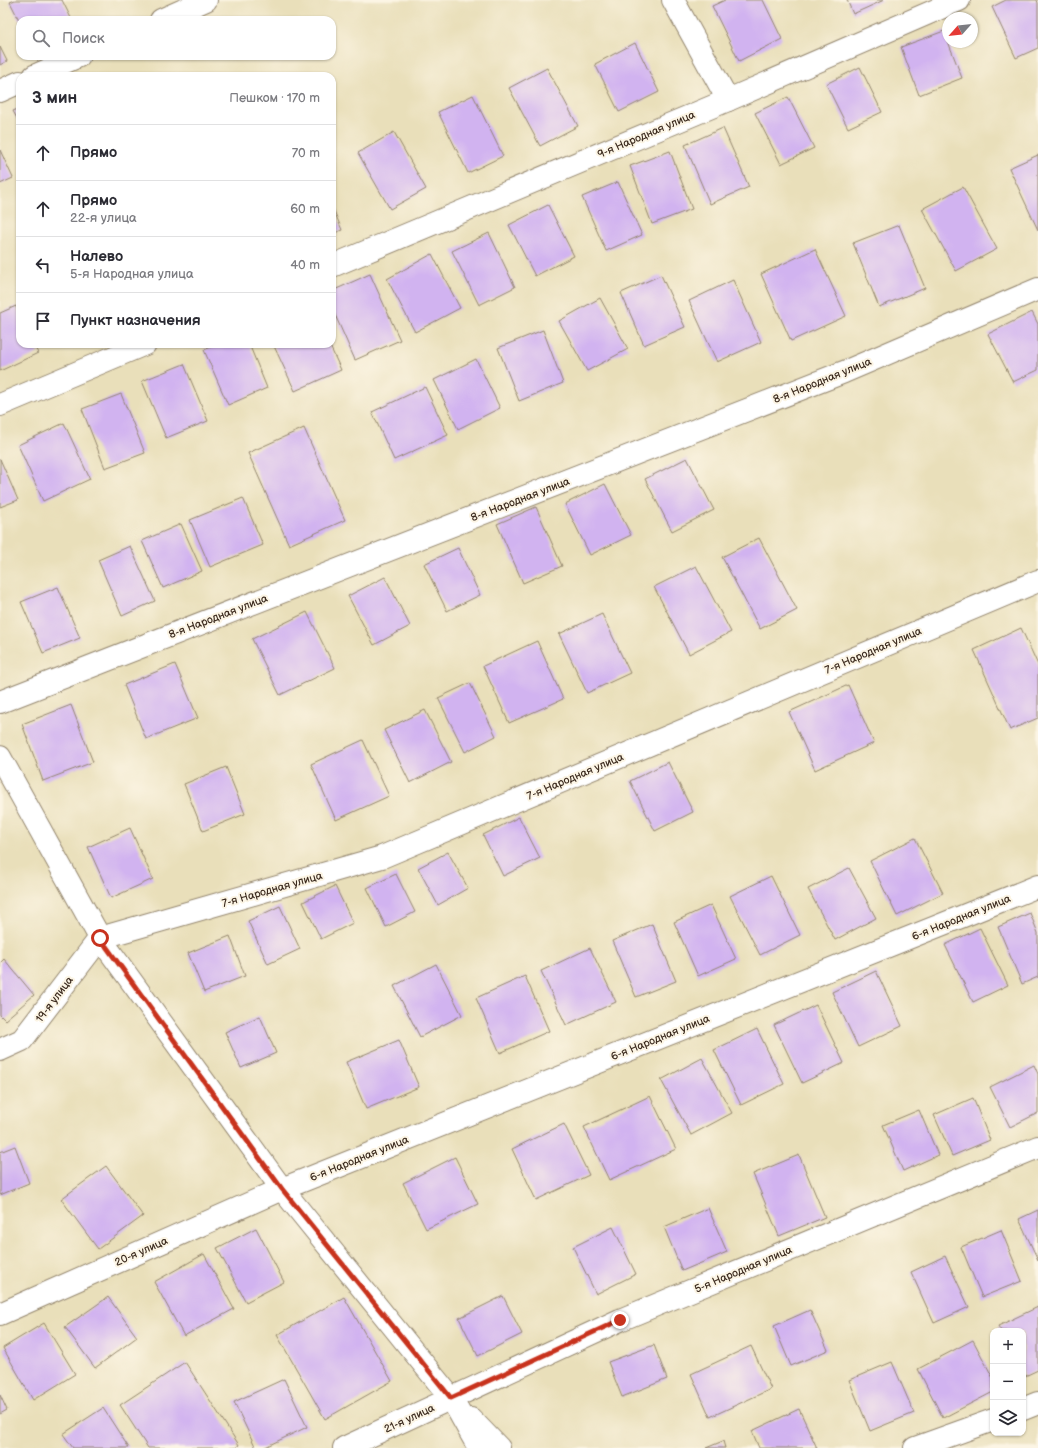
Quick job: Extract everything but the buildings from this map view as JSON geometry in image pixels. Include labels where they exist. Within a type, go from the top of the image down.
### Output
[{"type":"street","points":[[170,16],[206,0]]},
{"type":"street","points":[[673,0],[728,100]]},
{"type":"street","name":"9-я Народная улица","points":[[336,264],[728,100],[959,0]]},
{"type":"street","points":[[43,72],[70,60]]},
{"type":"street","points":[[0,91],[16,84]]},
{"type":"street","name":"8-я Народная улица","points":[[0,702],[844,372],[1038,289]]},
{"type":"street","points":[[0,405],[135,348]]},
{"type":"street","name":"7-я Народная улица","points":[[100,938],[382,857],[1038,581]]},
{"type":"street","points":[[0,757],[7,784],[100,938],[282,1189],[451,1398],[499,1448]]},
{"type":"street","name":"6-я Народная улица","points":[[282,1189],[1038,886]]},
{"type":"street","name":"19-я улица","points":[[0,1050],[22,1040],[100,938]]},
{"type":"street","name":"5-я Народная улица","points":[[451,1398],[620,1320],[1038,1147]]},
{"type":"street","name":"20-я улица","points":[[0,1314],[282,1189]]},
{"type":"street","points":[[451,1398],[479,1448]]},
{"type":"street","name":"21-я улица","points":[[344,1448],[451,1398]]},
{"type":"street","points":[[1026,1408],[1038,1403]]},
{"type":"street","points":[[916,1448],[990,1421]]},
{"type":"route","points":[[100,938],[282,1189],[451,1398],[620,1320]]}]
